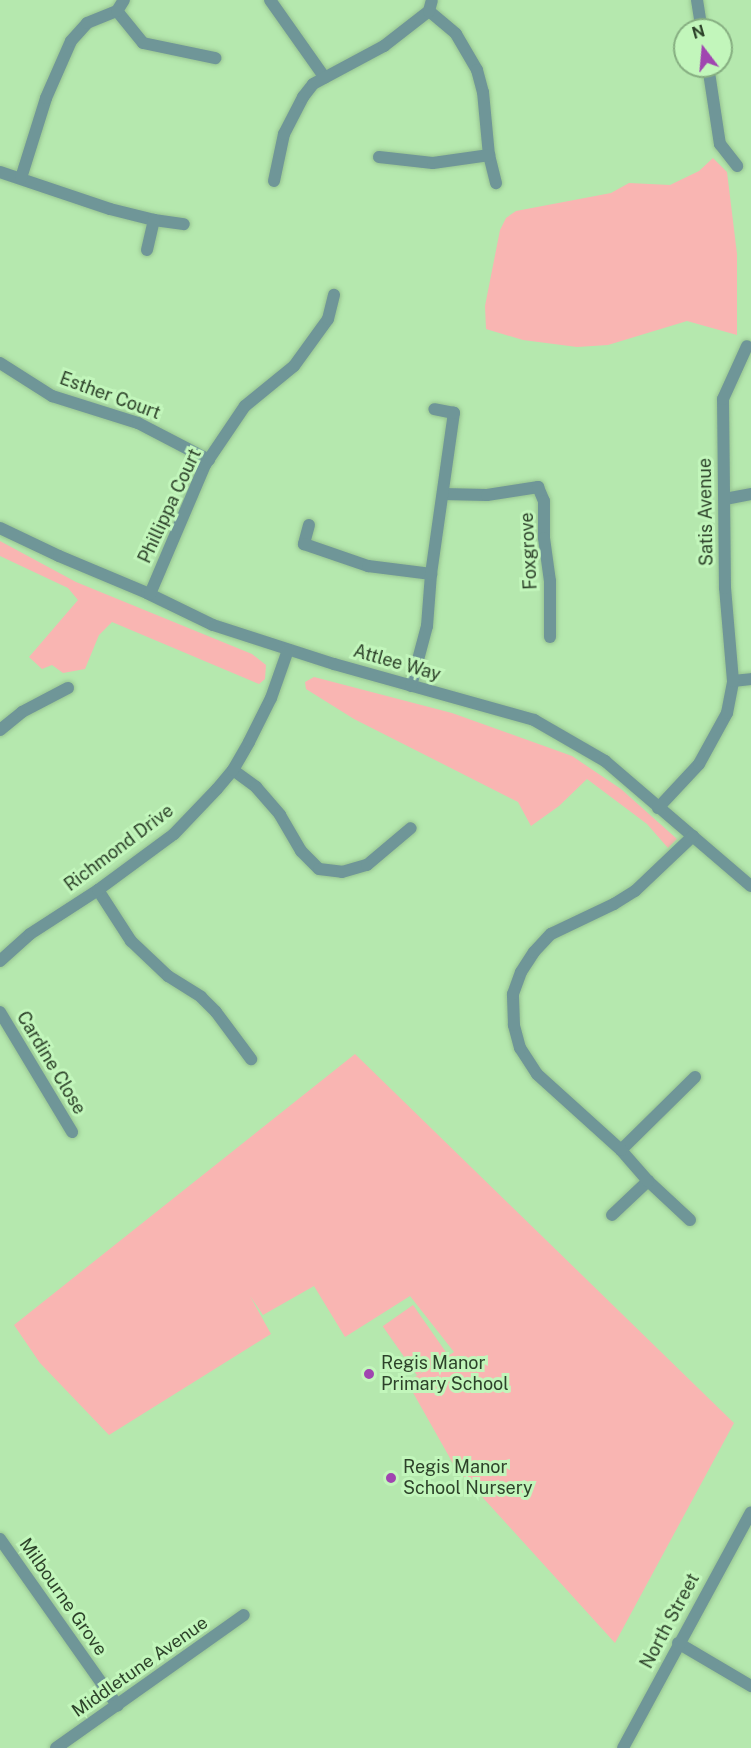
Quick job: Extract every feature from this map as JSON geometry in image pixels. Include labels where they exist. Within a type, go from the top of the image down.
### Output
[{"type":"street","points":[[21,178],[46,98],[71,41],[87,23],[117,11],[124,0]]},
{"type":"street","points":[[270,0],[325,78]]},
{"type":"street","points":[[697,0],[700,18]]},
{"type":"street","points":[[274,181],[284,134],[303,97],[313,84],[384,46],[431,6],[456,34],[477,69],[483,92],[489,155],[496,183]]},
{"type":"street","points":[[117,11],[143,43],[215,58]]},
{"type":"street","points":[[710,78],[720,144],[737,166]]},
{"type":"street","points":[[379,157],[434,163],[489,155]]},
{"type":"street","points":[[0,172],[110,209],[154,220],[184,224]]},
{"type":"street","points":[[147,250],[154,220]]},
{"type":"street","name":"Phillippa Court","points":[[150,594],[209,460],[245,406],[294,366],[328,319],[334,295]]},
{"type":"street","name":"Satis Avenue","points":[[658,808],[683,783],[713,743],[727,713],[733,681],[725,588],[723,399],[747,346]]},
{"type":"street","name":"Esther Court","points":[[0,363],[52,396],[138,423],[209,460]]},
{"type":"street","points":[[411,686],[427,626],[430,574],[454,413],[434,409]]},
{"type":"street","name":"Foxgrove","points":[[443,494],[487,495],[538,488],[544,501],[544,538],[550,581],[550,637]]},
{"type":"street","points":[[725,498],[751,494]]},
{"type":"street","points":[[309,525],[304,544],[368,566],[430,574]]},
{"type":"street","name":"Attlee Way","points":[[0,528],[58,556],[150,594],[213,625],[288,650],[534,720],[605,761],[751,886]]},
{"type":"street","name":"Richmond Drive","points":[[0,961],[30,934],[98,890],[174,834],[233,770],[271,698],[288,650]]},
{"type":"street","points":[[733,681],[751,679]]},
{"type":"street","points":[[2,726],[44,699],[68,688]]},
{"type":"street","points":[[233,770],[256,787],[280,815],[301,851],[319,869],[342,872],[367,865],[411,828]]},
{"type":"street","points":[[690,1220],[648,1181],[621,1150],[537,1074],[520,1048],[514,1025],[513,994],[521,972],[534,952],[551,934],[614,904],[635,891],[693,836]]},
{"type":"street","points":[[98,890],[131,941],[161,971],[201,998],[216,1012],[250,1059]]},
{"type":"street","name":"Cardine Close","points":[[0,1012],[72,1132]]},
{"type":"street","points":[[621,1150],[694,1077]]},
{"type":"street","points":[[612,1215],[648,1181]]},
{"type":"street","name":"North Street","points":[[623,1748],[751,1512]]},
{"type":"street","name":"Milbourne Grove","points":[[0,1539],[118,1706]]},
{"type":"street","name":"Middletune Avenue","points":[[56,1748],[244,1615]]},
{"type":"street","points":[[678,1643],[751,1686]]},
{"type":"shaded area","points":[[713,158],[727,172],[737,254],[737,335],[687,321],[608,345],[577,347],[523,340],[486,329],[485,306],[500,230],[506,218],[516,211],[611,193],[629,183],[670,185],[699,171]]},
{"type":"shaded area","points":[[0,541],[76,582],[252,654],[266,665],[265,679],[259,684],[112,622],[99,635],[85,669],[63,673],[52,665],[42,669],[29,657],[78,600],[68,588],[0,556]]},
{"type":"shaded area","points":[[314,677],[452,713],[572,756],[621,789],[677,839],[668,848],[647,824],[587,779],[559,806],[531,826],[518,802],[354,719],[306,689],[305,682]]},
{"type":"shaded area","name":"Regis Manor Primary School","points":[[355,1054],[734,1423],[615,1643],[455,1467],[407,1382],[454,1352],[410,1296],[345,1337],[314,1286],[263,1315],[250,1296],[271,1334],[109,1435],[40,1363],[14,1325]]},
{"type":"shaded area","points":[[413,1305],[447,1354],[417,1375],[383,1326]]},
{"type":"place","name":"Regis Manor Primary School","points":[[369,1374]]},
{"type":"place","name":"Regis Manor School Nursery","points":[[391,1478]]}]
